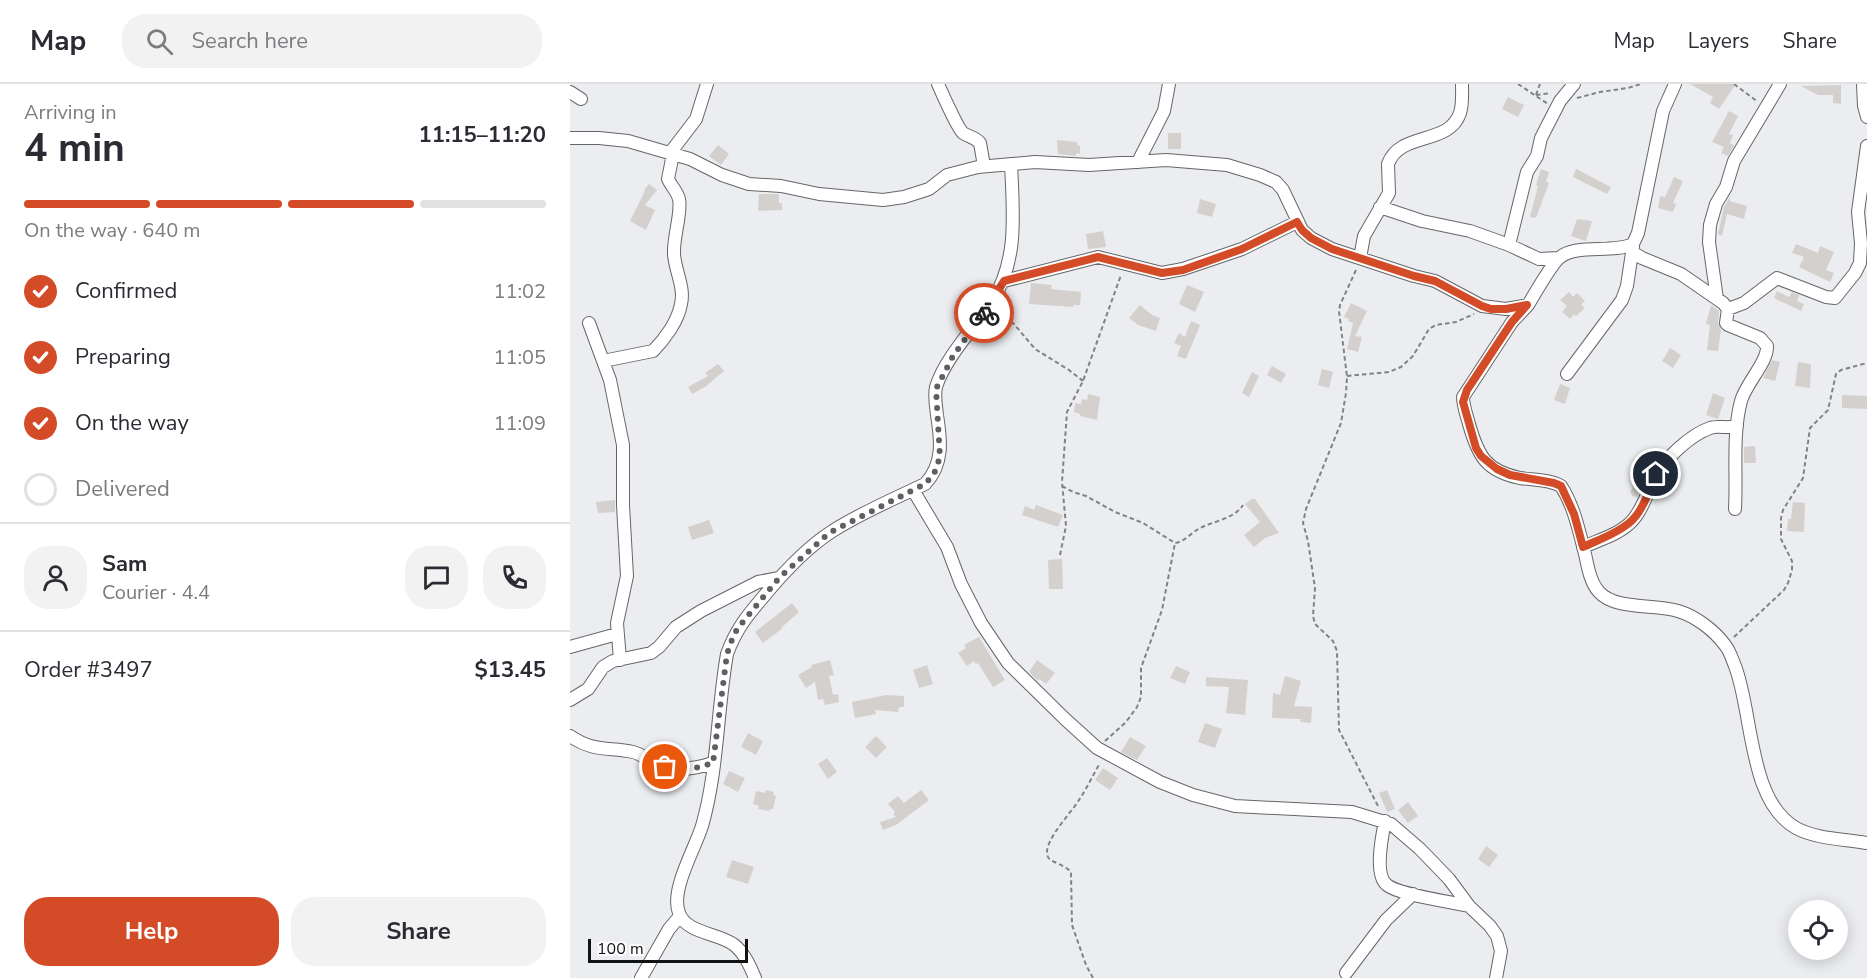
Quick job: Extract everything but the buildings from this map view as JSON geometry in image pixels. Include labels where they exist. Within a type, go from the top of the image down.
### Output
[{"type":"street","points":[[603,361],[653,351],[670,329],[679,311],[682,286],[674,255],[674,244],[679,203],[676,190],[668,179],[671,153],[696,118],[707,84]]},
{"type":"street","points":[[938,84],[960,129],[980,142],[984,166]]},
{"type":"street","points":[[1138,162],[1164,111],[1169,84]]},
{"type":"street","points":[[1360,258],[1364,236],[1389,193],[1390,159],[1406,143],[1432,136],[1451,126],[1460,113],[1462,84]]},
{"type":"street","points":[[1509,245],[1525,178],[1537,156],[1541,138],[1556,110],[1574,84]]},
{"type":"street","points":[[1567,374],[1622,300],[1627,286],[1632,248],[1640,221],[1663,111],[1676,84]]},
{"type":"street","points":[[1718,299],[1709,242],[1710,225],[1718,198],[1731,176],[1734,161],[1780,84]]},
{"type":"street","points":[[1863,84],[1867,117]]},
{"type":"street","points":[[570,92],[581,99]]},
{"type":"street","points":[[570,138],[628,141],[690,159],[722,175],[749,184],[781,186],[819,194],[883,200],[904,197],[929,189],[958,171],[984,166],[1035,162],[1089,165],[1166,160],[1227,165],[1276,182],[1283,190],[1302,230],[1311,238],[1332,249],[1435,281],[1491,309],[1527,305]]},
{"type":"street","points":[[1728,309],[1744,303],[1777,278],[1826,297],[1835,298],[1855,273],[1860,262],[1858,212],[1867,146]]},
{"type":"street","points":[[755,978],[745,957],[735,946],[687,924],[680,916],[677,907],[679,886],[702,828],[709,799],[727,654],[734,634],[779,578],[829,533],[925,484],[934,474],[940,457],[936,389],[953,356],[1004,281],[1014,233],[1011,164]]},
{"type":"street","points":[[1380,207],[1422,221],[1470,231],[1539,259],[1559,258],[1575,251],[1632,248],[1642,258],[1681,274],[1726,305],[1728,309],[1726,323],[1760,338],[1767,346],[1763,361],[1746,387],[1737,426],[1735,509]]},
{"type":"street","points":[[1004,281],[1098,257],[1162,273],[1183,270],[1242,249],[1297,222]]},
{"type":"street","points":[[1559,258],[1527,305],[1512,322],[1467,390],[1463,402],[1476,448],[1487,462],[1510,475],[1561,486],[1574,514],[1592,581],[1600,593],[1611,601],[1679,611],[1698,621],[1727,647],[1740,678],[1758,771],[1773,805],[1787,822],[1798,829],[1867,843]]},
{"type":"street","points":[[589,323],[615,396],[623,445],[623,505],[627,576],[619,610],[617,634],[620,660]]},
{"type":"street","points":[[1583,547],[1617,532],[1631,522],[1639,511],[1656,474],[1669,457],[1712,428],[1737,426]]},
{"type":"street","points":[[912,490],[947,547],[961,584],[981,624],[1008,663],[1065,720],[1102,750],[1160,782],[1193,795],[1234,806],[1352,812],[1391,824],[1420,849],[1449,879],[1469,906],[1497,936],[1501,951],[1496,978]]},
{"type":"street","points":[[570,700],[588,689],[603,667],[613,661],[651,653],[659,648],[676,627],[686,620],[744,588],[758,582],[779,578]]},
{"type":"street","points":[[570,647],[617,634]]},
{"type":"street","points":[[570,736],[591,748],[636,753],[665,767],[692,769],[713,763]]},
{"type":"street","points":[[1385,821],[1381,840],[1380,868],[1387,886],[1469,906]]},
{"type":"street","points":[[1346,973],[1386,920],[1413,894]]},
{"type":"street","points":[[641,978],[669,929],[680,916]]},
{"type":"path","points":[[1518,84],[1556,110]]},
{"type":"path","points":[[1536,95],[1540,84]]},
{"type":"path","points":[[1564,97],[1583,98],[1641,84]]},
{"type":"path","points":[[1734,84],[1758,101],[1763,111]]},
{"type":"path","points":[[1360,258],[1339,311],[1347,376],[1341,423],[1306,509],[1303,523],[1315,588],[1313,616],[1315,624],[1333,641],[1337,651],[1340,730],[1385,821]]},
{"type":"path","points":[[1060,555],[1066,526],[1062,486],[1067,412],[1083,381],[1125,264]]},
{"type":"path","points":[[987,308],[1014,324],[1035,349],[1083,381]]},
{"type":"path","points":[[1347,376],[1389,372],[1401,367],[1413,356],[1430,329],[1436,325],[1459,321],[1491,309]]},
{"type":"path","points":[[1727,647],[1731,640],[1784,590],[1792,570],[1792,561],[1781,539],[1781,518],[1783,510],[1803,477],[1810,428],[1827,410],[1836,374],[1841,370],[1867,363]]},
{"type":"path","points":[[1062,486],[1143,523],[1175,543],[1180,543],[1198,529],[1235,513],[1243,505]]},
{"type":"path","points":[[1094,978],[1086,965],[1072,925],[1071,872],[1061,864],[1051,861],[1047,856],[1047,849],[1057,829],[1080,800],[1102,750],[1137,707],[1141,697],[1141,668],[1162,610],[1175,543]]},
{"type":"way so far","points":[[665,767],[692,769],[713,763],[723,677],[727,654],[734,634],[779,578],[829,533],[925,484],[934,474],[940,457],[936,389],[953,356],[984,313]]},
{"type":"route","points":[[984,313],[1004,281],[1098,257],[1162,273],[1183,270],[1242,249],[1297,222],[1311,238],[1332,249],[1435,281],[1482,306],[1491,309],[1506,309],[1527,305],[1512,322],[1467,390],[1463,402],[1476,448],[1487,462],[1510,475],[1560,484],[1574,514],[1583,547],[1617,532],[1631,522],[1639,511],[1656,474]]}]
